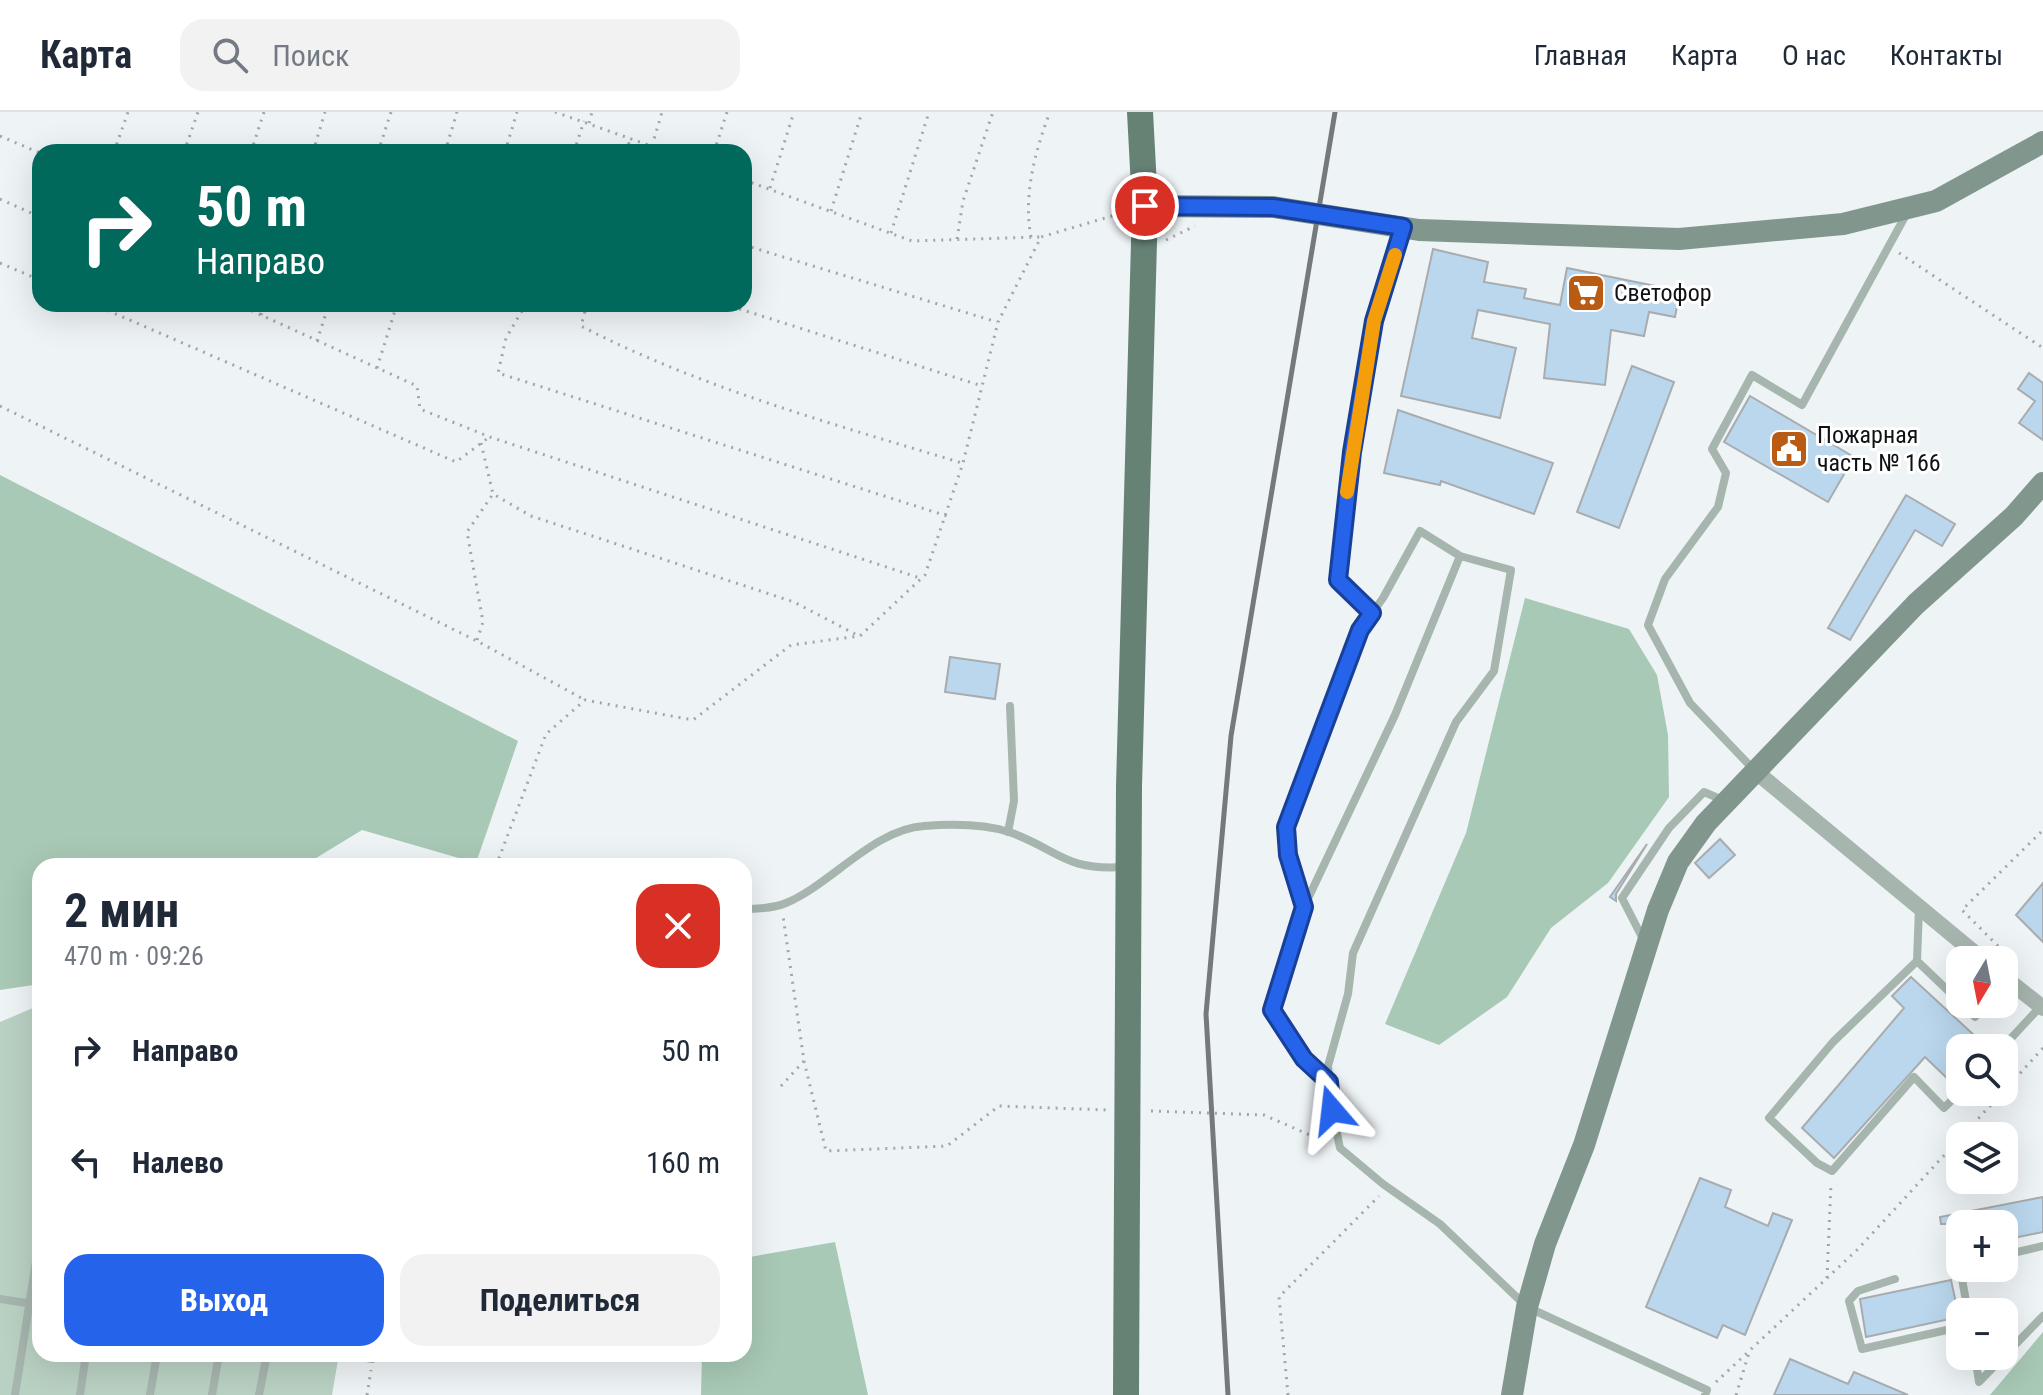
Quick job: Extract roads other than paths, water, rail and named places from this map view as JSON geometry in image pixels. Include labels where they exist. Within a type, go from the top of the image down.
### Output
[{"type":"main road","points":[[1126,1395],[1128,866],[1145,206],[1140,112]]},
{"type":"street","points":[[1145,206],[1273,207],[1403,227],[1679,239],[1843,224],[1936,201],[2043,142]]},
{"type":"street","points":[[1512,1395],[1527,1307],[1545,1244],[1584,1145],[1647,946],[1678,862],[1706,823],[1755,771],[1916,604],[2014,516],[2043,483]]},
{"type":"street","points":[[1755,771],[1966,946]]},
{"type":"street","points":[[2018,988],[2042,1007]]},
{"type":"lane","points":[[1755,771],[1690,703],[1648,625],[1665,579],[1718,507],[1726,473],[1712,449],[1752,375],[1802,405],[1910,207]]},
{"type":"lane","points":[[1372,613],[1338,580],[1352,452],[1374,321],[1403,227]]},
{"type":"lane","points":[[1304,907],[1288,855],[1286,827],[1360,630],[1420,531],[1460,556],[1511,570],[1494,671],[1456,722],[1353,953],[1348,994],[1328,1066],[1340,1148],[1387,1188],[1440,1224],[1527,1307],[1706,1392]]},
{"type":"lane","points":[[1329,1082],[1304,1059],[1272,1010],[1304,907],[1395,715],[1460,556]]},
{"type":"lane","points":[[1008,832],[1014,801],[1010,706]]},
{"type":"lane","points":[[1647,946],[1622,898],[1669,828],[1704,792],[1726,802]]},
{"type":"lane","points":[[752,908],[781,904],[888,838],[920,826],[962,826],[1008,832],[1062,860],[1093,869],[1128,866]]},
{"type":"lane","points":[[1919,907],[1917,961],[1833,1042],[1769,1118],[1817,1163],[1832,1171],[1914,1077],[1944,1108],[1946,1106]]},
{"type":"lane","points":[[1917,961],[1946,989]]},
{"type":"lane","points":[[2016,1034],[2042,1007]]},
{"type":"lane","points":[[2018,1252],[2043,1246]]},
{"type":"lane","points":[[1895,1279],[1858,1291],[1849,1301],[1862,1349],[1946,1330]]},
{"type":"lane","points":[[15,1395],[32,1285]]},
{"type":"lane","points":[[0,1299],[32,1304]]},
{"type":"lane","points":[[2018,1342],[2043,1316]]},
{"type":"lane","points":[[80,1395],[85,1362]]},
{"type":"lane","points":[[150,1395],[156,1362]]},
{"type":"lane","points":[[212,1395],[218,1362]]},
{"type":"lane","points":[[259,1395],[265,1362]]},
{"type":"lane","points":[[1977,1370],[1979,1382],[1991,1370]]},
{"type":"railway","points":[[1228,1395],[1206,1014],[1231,736],[1335,112]]},
{"type":"place","name":"Светофор","points":[[1586,293]]},
{"type":"place","name":"Пожарная часть № 166","points":[[1789,449]]}]
